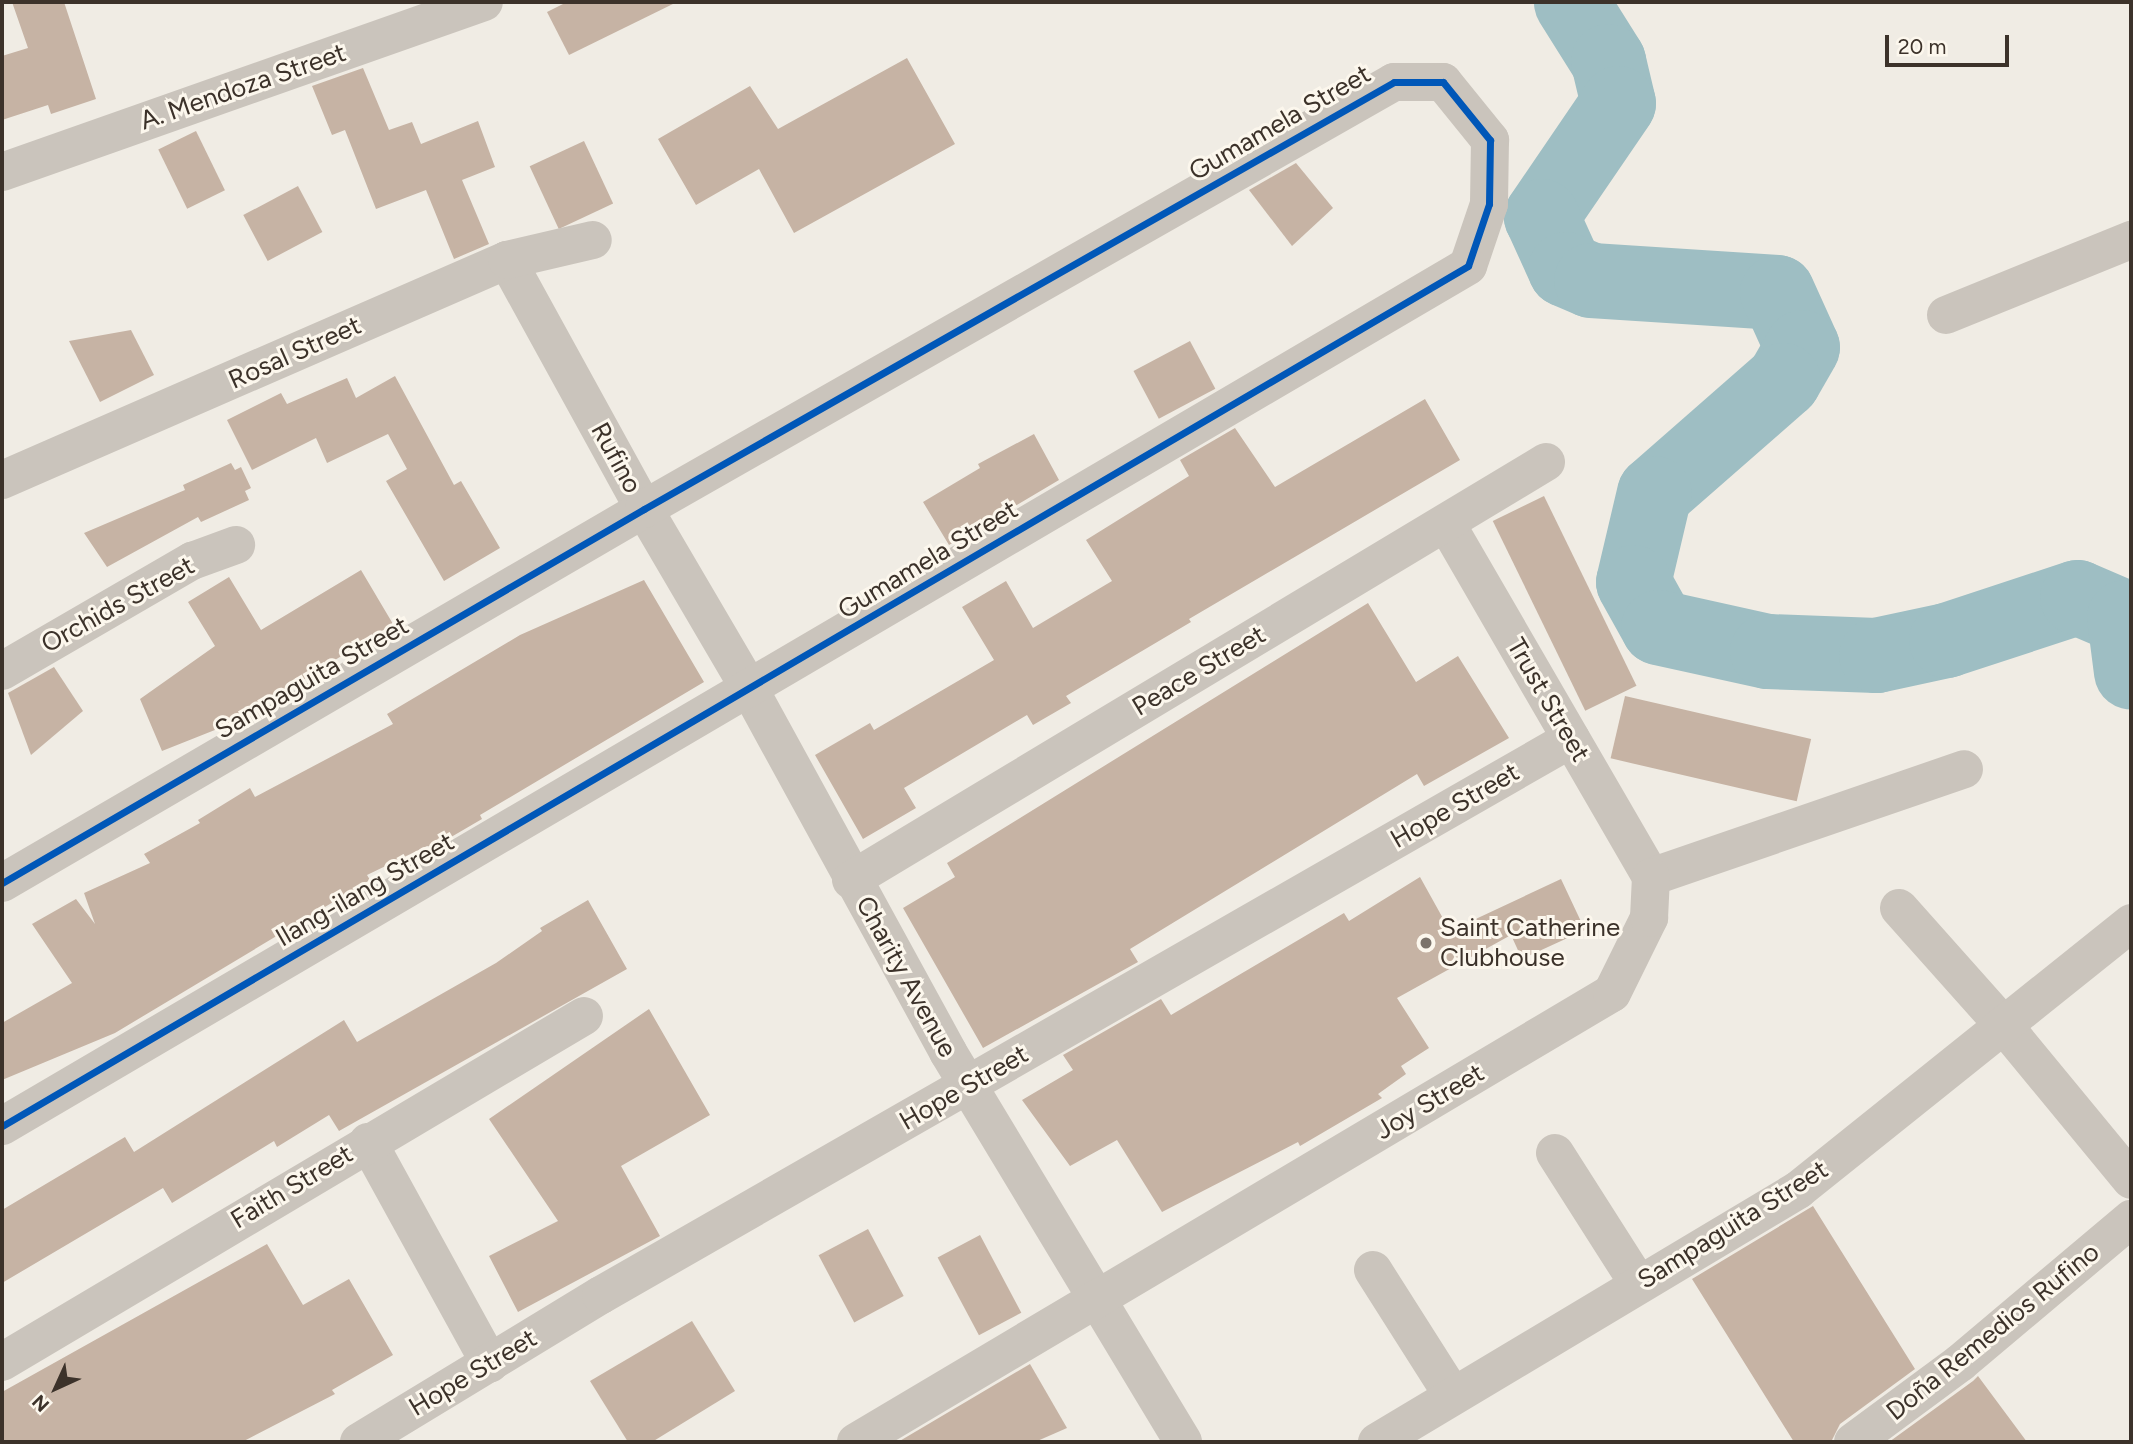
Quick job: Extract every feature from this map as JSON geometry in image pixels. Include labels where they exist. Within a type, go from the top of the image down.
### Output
[{"type":"street","name":"A. Mendoza Street","points":[[2,172],[484,2]]},
{"type":"street","name":"Gumamela Street","points":[[643,509],[1394,82],[1443,82],[1490,140],[1489,204],[1468,265],[750,690]]},
{"type":"street","name":"Rosal Street","points":[[2,480],[507,260],[593,240]]},
{"type":"street","points":[[1946,314],[2131,240]]},
{"type":"street","name":"Rufino","points":[[507,260],[643,509],[750,690]]},
{"type":"street","name":"Peace Street","points":[[851,880],[1546,462]]},
{"type":"street","name":"Sampaguita Street","points":[[2,883],[643,509]]},
{"type":"street","name":"Trust Street","points":[[1446,523],[1651,877]]},
{"type":"street","name":"Orchids Street","points":[[2,671],[192,562],[236,545]]},
{"type":"street","name":"Charity Avenue","points":[[750,690],[851,880],[968,1086],[1183,1442]]},
{"type":"street","name":"Ilang-ilang Street","points":[[2,1126],[750,690]]},
{"type":"street","name":"Hope Street","points":[[359,1442],[601,1294],[1571,739]]},
{"type":"street","points":[[1651,877],[1964,769]]},
{"type":"street","name":"Joy Street","points":[[856,1442],[1098,1301],[1612,993],[1649,918],[1651,877]]},
{"type":"street","points":[[1899,908],[2006,1027],[2131,1180]]},
{"type":"street","name":"Sampaguita Street","points":[[1377,1442],[1798,1190],[2006,1027],[2131,923]]},
{"type":"street","name":"Faith Street","points":[[2,1362],[584,1016]]},
{"type":"street","points":[[368,1142],[490,1364]]},
{"type":"street","points":[[1555,1153],[1639,1285]]},
{"type":"street","name":"Doña Remedios Rufino","points":[[1853,1442],[1960,1363],[2131,1219]]},
{"type":"street","points":[[1373,1270],[1453,1396]]},
{"type":"building","points":[[12,2],[64,2],[96,99],[51,114],[48,105],[2,120],[2,56],[28,48]]},
{"type":"building","points":[[567,2],[677,2],[569,55],[547,12]]},
{"type":"building","points":[[907,58],[955,144],[794,233],[759,169],[696,205],[658,139],[750,86],[778,129]]},
{"type":"building","points":[[363,68],[389,130],[412,122],[421,144],[478,121],[495,167],[462,180],[489,244],[454,259],[426,190],[376,209],[345,130],[332,135],[312,86]]},
{"type":"building","points":[[196,131],[225,190],[187,209],[158,149]]},
{"type":"building","points":[[584,141],[613,204],[559,229],[530,166]]},
{"type":"building","points":[[1296,163],[1333,208],[1292,246],[1249,190]]},
{"type":"building","points":[[298,186],[322,232],[268,261],[243,215]]},
{"type":"building","points":[[131,330],[154,375],[100,402],[69,341]]},
{"type":"building","points":[[1190,341],[1215,389],[1159,419],[1133,371]]},
{"type":"building","points":[[395,376],[454,485],[461,481],[500,548],[444,581],[386,481],[407,469],[388,434],[327,463],[316,438],[252,470],[227,420],[281,393],[287,404],[347,378],[356,398]]},
{"type":"building","points":[[1425,399],[1460,460],[1189,619],[1191,622],[1066,696],[1071,703],[1033,725],[1027,715],[904,788],[916,808],[863,839],[815,755],[870,723],[874,730],[994,660],[962,607],[1006,581],[1033,628],[1112,581],[1086,540],[1189,476],[1180,460],[1235,428],[1275,487]]},
{"type":"building","points":[[1034,434],[1059,480],[949,545],[923,502],[980,468],[978,464]]},
{"type":"building","points":[[231,463],[235,470],[241,467],[251,488],[245,491],[249,500],[201,522],[198,517],[107,567],[84,533],[185,490],[183,485]]},
{"type":"building","points":[[1544,496],[1636,686],[1585,711],[1493,521]]},
{"type":"building","points":[[361,570],[393,624],[235,722],[162,751],[140,699],[215,646],[188,602],[229,577],[261,630]]},
{"type":"building","points":[[644,580],[704,682],[480,815],[482,819],[434,847],[427,846],[367,875],[370,880],[115,1033],[2,1080],[2,1023],[72,983],[32,924],[76,899],[95,924],[84,893],[150,863],[144,854],[200,823],[198,820],[250,788],[255,797],[393,724],[387,714],[520,635]]},
{"type":"building","points":[[1368,603],[1416,682],[1458,656],[1509,738],[1424,786],[1417,774],[1130,949],[1138,962],[983,1048],[903,908],[955,877],[947,863]]},
{"type":"building","points":[[54,667],[83,711],[31,755],[8,693]]},
{"type":"building","points":[[1625,696],[1811,739],[1797,801],[1611,758]]},
{"type":"building","points":[[1420,877],[1450,931],[1561,879],[1585,930],[1522,959],[1511,935],[1397,998],[1429,1048],[1401,1066],[1406,1074],[1378,1094],[1382,1098],[1300,1146],[1298,1142],[1162,1212],[1117,1140],[1070,1166],[1022,1100],[1073,1070],[1063,1055],[1161,999],[1171,1015],[1344,913],[1349,921]]},
{"type":"building","points":[[588,900],[627,969],[339,1131],[329,1115],[277,1147],[274,1141],[172,1203],[163,1188],[2,1283],[2,1210],[125,1137],[134,1152],[344,1020],[357,1042],[496,963],[542,931],[540,928]]},
{"type":"building","points":[[649,1009],[710,1115],[621,1166],[660,1236],[518,1312],[489,1256],[558,1221],[489,1119]]},
{"type":"building","points":[[1813,1206],[1915,1369],[1840,1424],[1831,1442],[1794,1442],[1692,1279]]},
{"type":"building","points":[[868,1229],[904,1296],[854,1322],[819,1255]]},
{"type":"building","points":[[980,1235],[1021,1313],[979,1335],[938,1258]]},
{"type":"building","points":[[267,1244],[303,1305],[349,1279],[393,1355],[332,1390],[335,1394],[242,1442],[2,1442],[2,1392]]},
{"type":"building","points":[[692,1321],[735,1391],[652,1442],[628,1442],[590,1381]]},
{"type":"building","points":[[1030,1364],[1067,1428],[1035,1442],[898,1442]]},
{"type":"building","points":[[1978,1376],[2027,1442],[1889,1442],[1973,1381]]},
{"type":"waterway","points":[[1571,2],[1608,61],[1618,103],[1541,216],[1565,269],[1591,280],[1777,292],[1802,347],[1783,380],[1654,493],[1633,582],[1658,627],[1767,651],[1876,655],[1946,640],[2077,597],[2124,617],[2131,672]]},
{"type":"cycle path","points":[[2,883],[644,509],[1394,82],[1443,82],[1490,140],[1489,204],[1468,266],[2,1126]]},
{"type":"place","name":"Saint Catherine Clubhouse","points":[[1426,943]]}]
